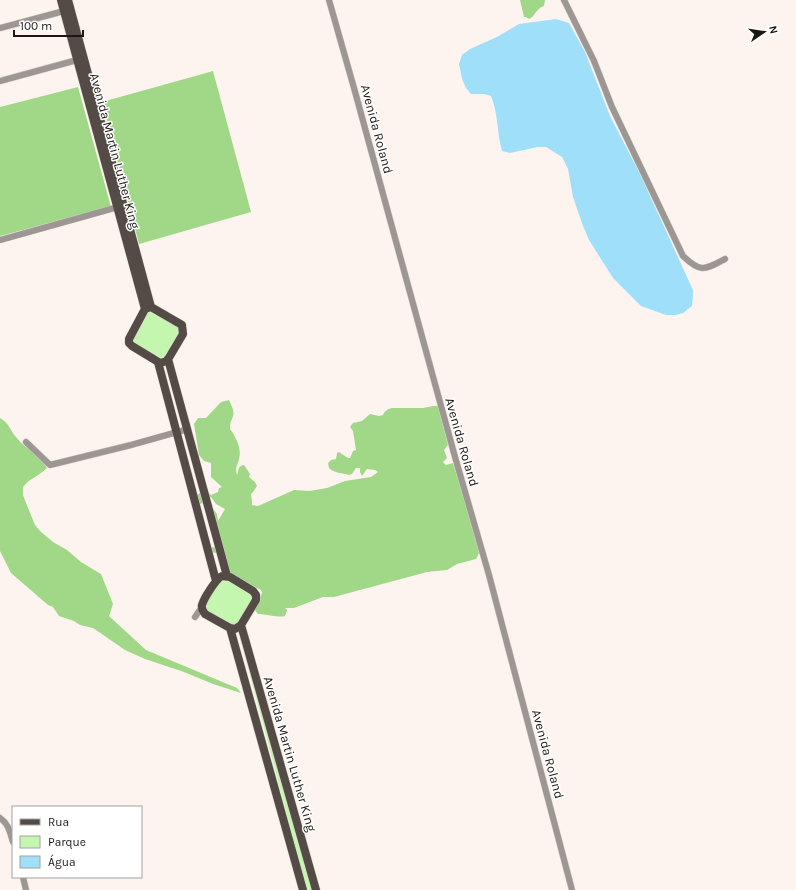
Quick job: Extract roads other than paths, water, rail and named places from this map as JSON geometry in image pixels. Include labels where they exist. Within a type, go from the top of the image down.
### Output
[{"type":"main road","name":"Avenida Martin Luther King","points":[[61,0],[118,207],[148,308]]},
{"type":"main road","name":"Avenida Martin Luther King","points":[[68,0],[148,308]]},
{"type":"main road","points":[[148,308],[182,326],[183,328],[184,334],[168,359],[164,363],[160,363],[129,343],[129,339],[148,308]]},
{"type":"main road","points":[[168,359],[227,576]]},
{"type":"main road","points":[[158,362],[216,581]]},
{"type":"main road","points":[[197,507],[208,504]]},
{"type":"main road","points":[[222,576],[227,576],[253,591],[256,595],[256,600],[241,625],[235,629],[230,628],[205,614],[202,607],[202,604],[216,581],[222,576]]},
{"type":"main road","name":"Avenida Martin Luther King","points":[[241,625],[316,890]]},
{"type":"main road","name":"Avenida Martin Luther King","points":[[230,628],[303,890]]},
{"type":"street","name":"Avenida Roland","points":[[329,0],[454,457],[489,575],[572,890]]},
{"type":"street","points":[[564,0],[594,61],[612,107],[683,256],[694,266],[706,269],[725,259]]},
{"type":"street","points":[[0,28],[64,11]]},
{"type":"street","points":[[0,81],[77,60]]},
{"type":"street","points":[[0,240],[118,207]]},
{"type":"street","points":[[26,442],[50,465],[188,429]]},
{"type":"street","points":[[195,617],[202,607]]},
{"type":"street","points":[[0,818],[9,828],[12,838]]},
{"type":"street","points":[[23,878],[26,890]]},
{"type":"water","points":[[556,19],[569,23],[585,52],[610,116],[640,174],[693,290],[692,306],[683,313],[666,315],[641,306],[613,278],[589,240],[583,226],[573,197],[568,169],[562,157],[546,147],[538,147],[510,153],[502,151],[495,109],[491,96],[484,94],[471,94],[466,88],[462,79],[459,64],[462,55],[470,49],[497,37],[519,24]]}]
